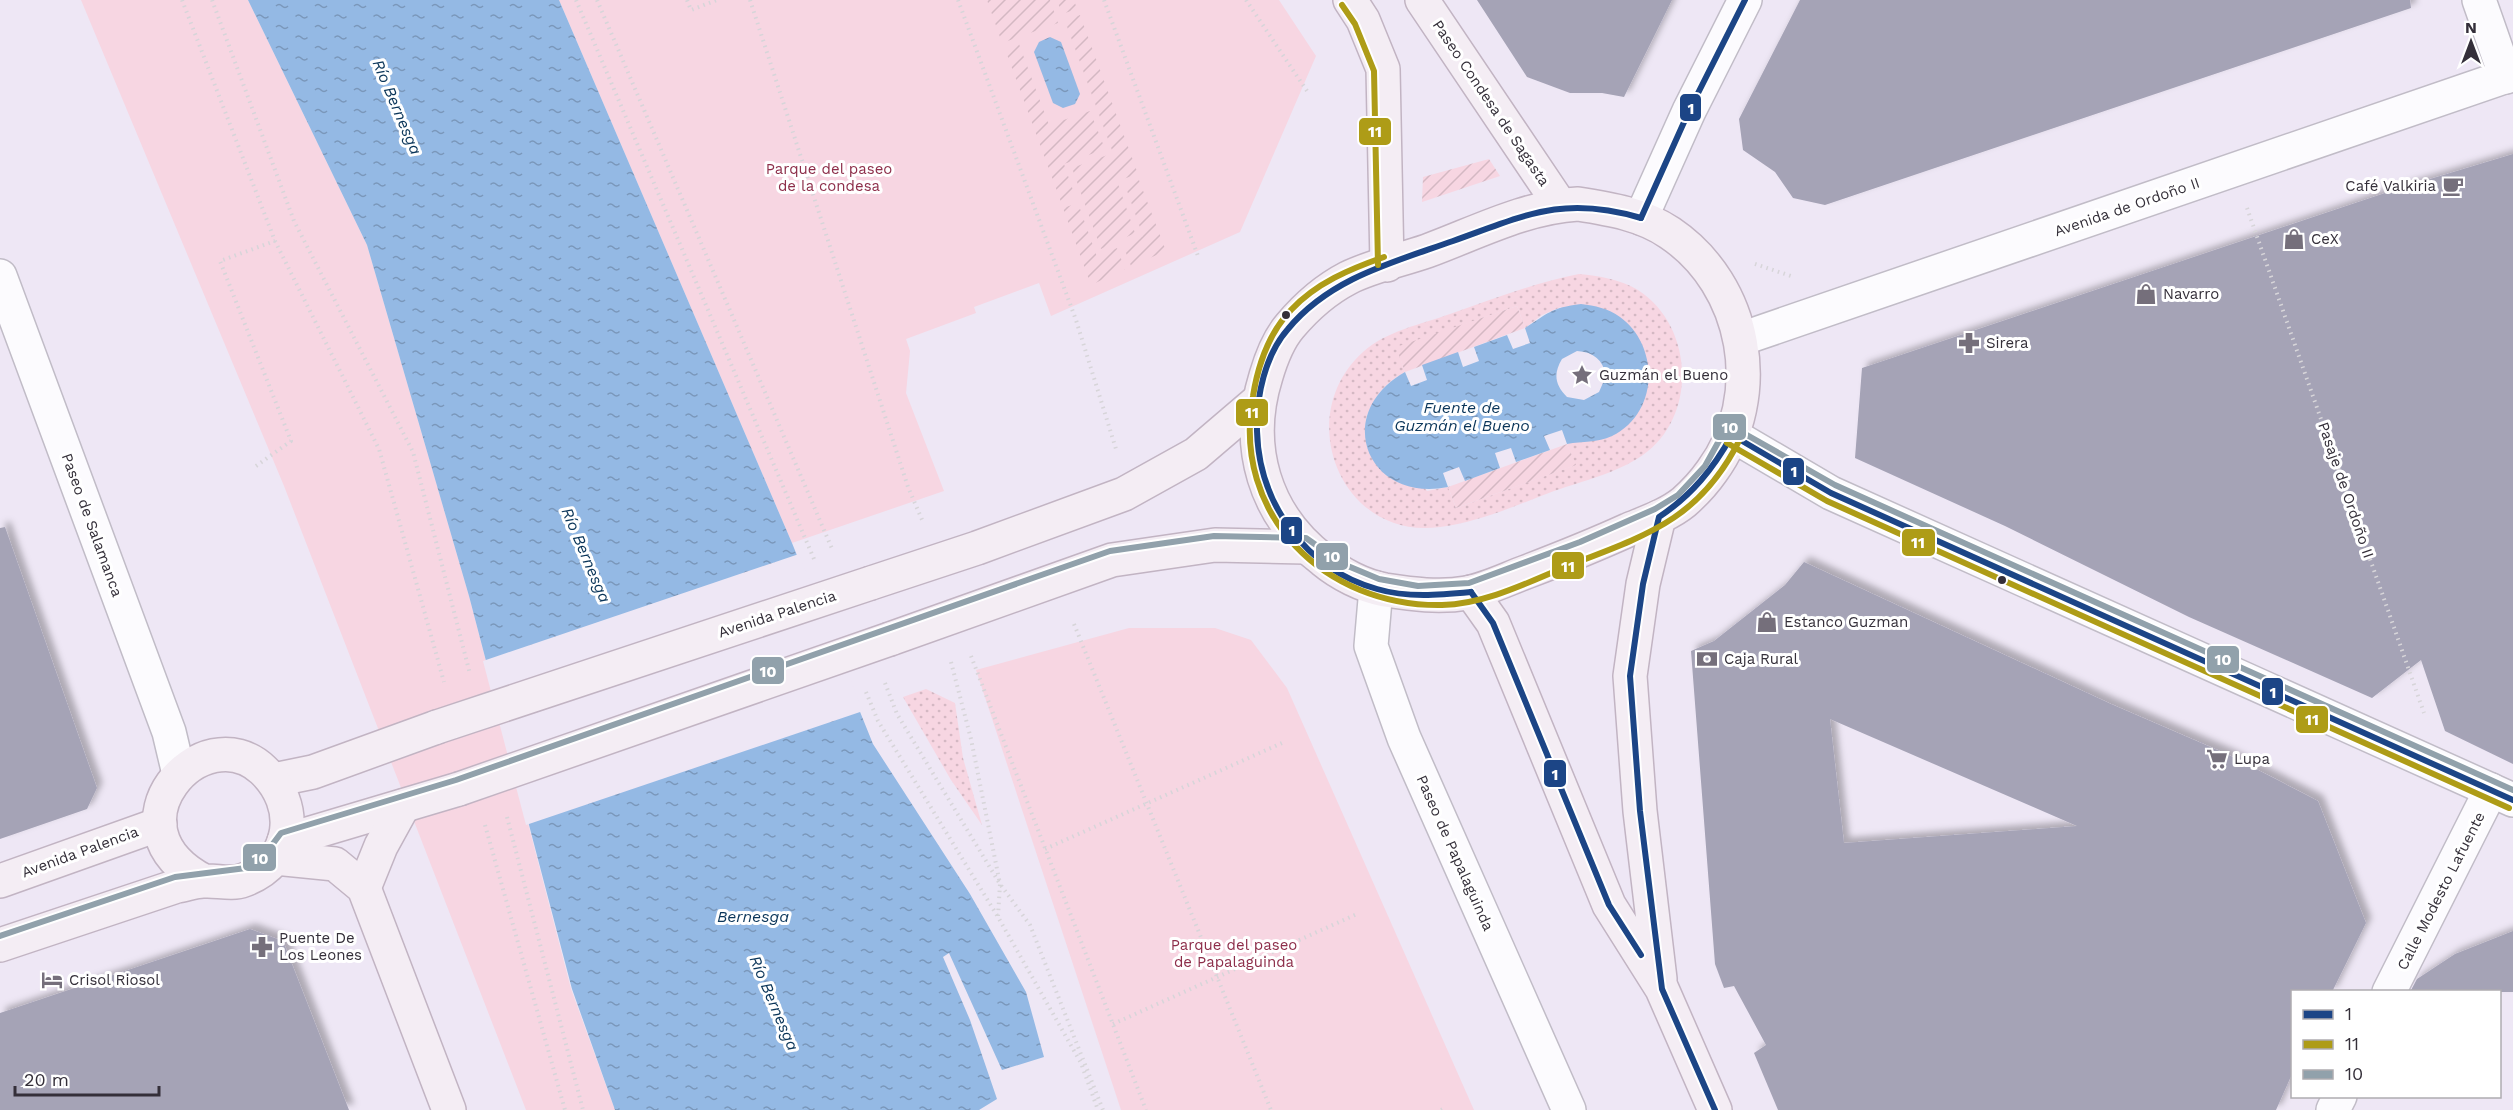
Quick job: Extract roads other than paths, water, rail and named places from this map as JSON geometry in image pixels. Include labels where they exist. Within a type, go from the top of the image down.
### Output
[{"type":"main road","points":[[1350,0],[1363,20],[1383,69],[1387,265]]},
{"type":"main road","name":"Paseo Condesa de Sagasta","points":[[1422,0],[1560,205]]},
{"type":"main road","points":[[1578,204],[1618,210],[1641,218],[1678,240],[1714,278],[1734,314],[1741,339],[1743,396],[1732,435],[1712,471],[1684,502],[1659,517],[1583,550],[1471,592],[1417,595],[1376,588],[1338,572],[1305,547],[1269,495],[1256,441],[1258,401],[1272,357],[1293,322],[1316,299],[1349,278],[1539,209],[1560,205],[1578,204]]},
{"type":"main road","name":"Avenida Palencia","points":[[274,780],[313,772],[437,727],[977,548],[1124,494],[1196,453],[1258,401]]},
{"type":"main road","points":[[1659,517],[1643,584],[1630,676],[1640,811],[1662,989]]},
{"type":"main road","points":[[0,945],[177,886],[204,881],[224,883],[243,881],[261,872],[280,850],[1112,560],[1215,545],[1305,547]]},
{"type":"main road","points":[[1471,592],[1492,623],[1610,905],[1662,989],[1715,1110]]},
{"type":"main road","name":"Avenida Palencia","points":[[204,881],[187,872],[173,859],[164,842],[160,824],[161,805],[167,788],[179,774],[196,762],[217,756],[238,757],[258,765],[274,780],[287,808],[288,825],[280,850]]},
{"type":"main road","points":[[364,888],[381,846],[403,806]]},
{"type":"main road","name":"Avenida Palencia","points":[[0,881],[160,824]]},
{"type":"main road","points":[[280,850],[335,864],[364,888],[449,1110]]},
{"type":"street","points":[[1641,218],[1689,111],[1745,0]]},
{"type":"street","points":[[2479,0],[2510,76]]},
{"type":"street","name":"Avenida de Ordoño II","points":[[1741,339],[2510,76]]},
{"type":"street","name":"Paseo de Salamanca","points":[[0,276],[169,732],[179,774]]},
{"type":"street","points":[[1732,435],[1831,493],[2502,795]]},
{"type":"street","name":"Paseo de Papalaguinda","points":[[1376,588],[1371,646],[1400,727],[1569,1110]]},
{"type":"street","name":"Calle Modesto Lafuente","points":[[2391,990],[2502,795]]},
{"type":"water","name":"Bernesga","points":[[248,0],[559,0],[792,543],[873,744],[970,894],[1026,992],[1044,1057],[1002,1070],[949,953],[943,957],[970,1020],[997,1099],[979,1110],[615,1110],[572,989],[469,596],[367,245]]},
{"type":"water","points":[[1050,37],[1061,42],[1080,94],[1075,104],[1063,108],[1053,103],[1034,52],[1039,42]]},
{"type":"water","name":"Fuente de Guzmán el Bueno","points":[[1581,304],[1606,309],[1620,317],[1633,329],[1642,345],[1649,379],[1646,396],[1639,412],[1627,425],[1612,436],[1595,441],[1567,444],[1562,430],[1544,436],[1550,450],[1516,462],[1511,448],[1495,453],[1500,468],[1465,481],[1459,467],[1443,473],[1448,487],[1420,488],[1396,482],[1379,468],[1368,451],[1365,431],[1369,410],[1383,389],[1405,372],[1411,386],[1427,380],[1422,365],[1458,352],[1463,367],[1479,361],[1474,347],[1507,335],[1513,349],[1530,343],[1525,328],[1550,312]],"holes":[[[1577,351],[1593,355],[1600,361],[1606,376],[1599,392],[1584,400],[1567,397],[1558,384],[1556,374],[1562,359]]]},
{"type":"place","name":"Café Valkiria","points":[[2453,186]]},
{"type":"place","name":"CeX","points":[[2294,239]]},
{"type":"place","name":"Navarro","points":[[2146,294]]},
{"type":"place","name":"Sirera","points":[[1969,343]]},
{"type":"place","name":"Guzmán el Bueno","points":[[1582,375]]},
{"type":"place","name":"Estanco Guzman","points":[[1767,622]]},
{"type":"place","name":"Caja Rural","points":[[1707,659]]},
{"type":"place","name":"Lupa","points":[[2217,759]]},
{"type":"place","name":"Puente De Los Leones","points":[[262,947]]},
{"type":"place","name":"Crisol Riosol","points":[[52,980]]},
{"type":"water label","name":"Río Bernesga","points":[[397,107]]},
{"type":"water label","name":"Río Bernesga","points":[[586,555]]},
{"type":"water label","name":"Río Bernesga","points":[[774,1003]]},
{"type":"park label","name":"Parque del paseo de la condesa","points":[[829,178]]},
{"type":"park label","name":"Parque del paseo de Papalaguinda","points":[[1234,954]]}]
